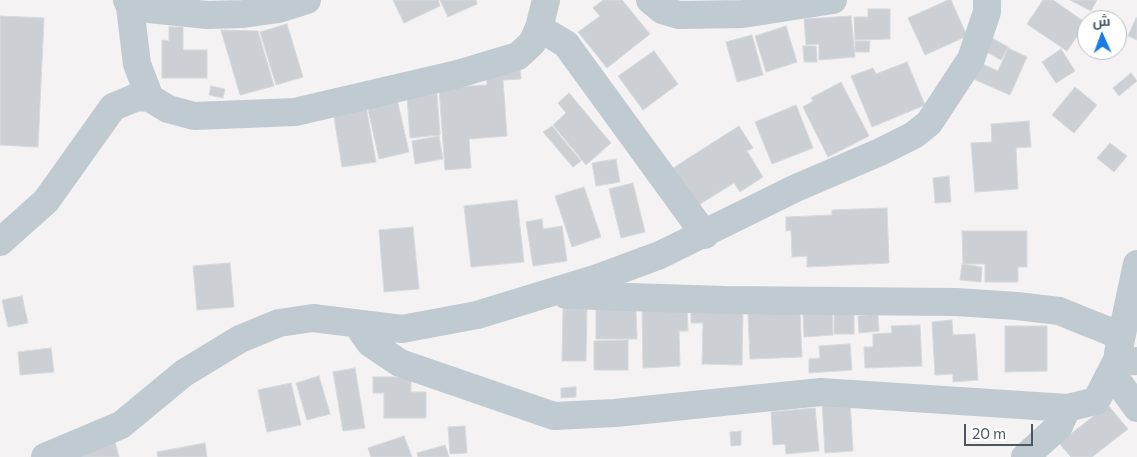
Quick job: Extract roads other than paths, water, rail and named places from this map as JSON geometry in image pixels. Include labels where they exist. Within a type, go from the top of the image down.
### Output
[{"type":"street","points":[[150,98],[137,64],[129,3],[207,15],[243,14],[279,9],[307,0]]},
{"type":"street","points":[[0,242],[46,201],[113,107],[137,97],[150,98],[168,109],[194,116],[295,112],[458,74],[518,56],[532,43],[539,28],[546,0]]},
{"type":"street","points":[[650,0],[662,10],[679,15],[743,14],[833,0]]},
{"type":"street","points":[[45,457],[121,425],[184,374],[240,339],[279,323],[313,318],[402,329],[477,315],[607,274],[660,255],[796,188],[880,152],[914,135],[929,123],[971,59],[987,12],[988,0]]},
{"type":"street","points":[[539,28],[566,44],[705,234]]},
{"type":"street","points":[[356,323],[370,343],[400,362],[554,416],[615,413],[821,392],[1067,408],[1096,401],[1121,358],[1137,264]]},
{"type":"street","points":[[544,294],[724,300],[956,302],[1060,311],[1121,358],[1137,408]]},
{"type":"street","points":[[1025,457],[1059,426],[1067,408]]}]
